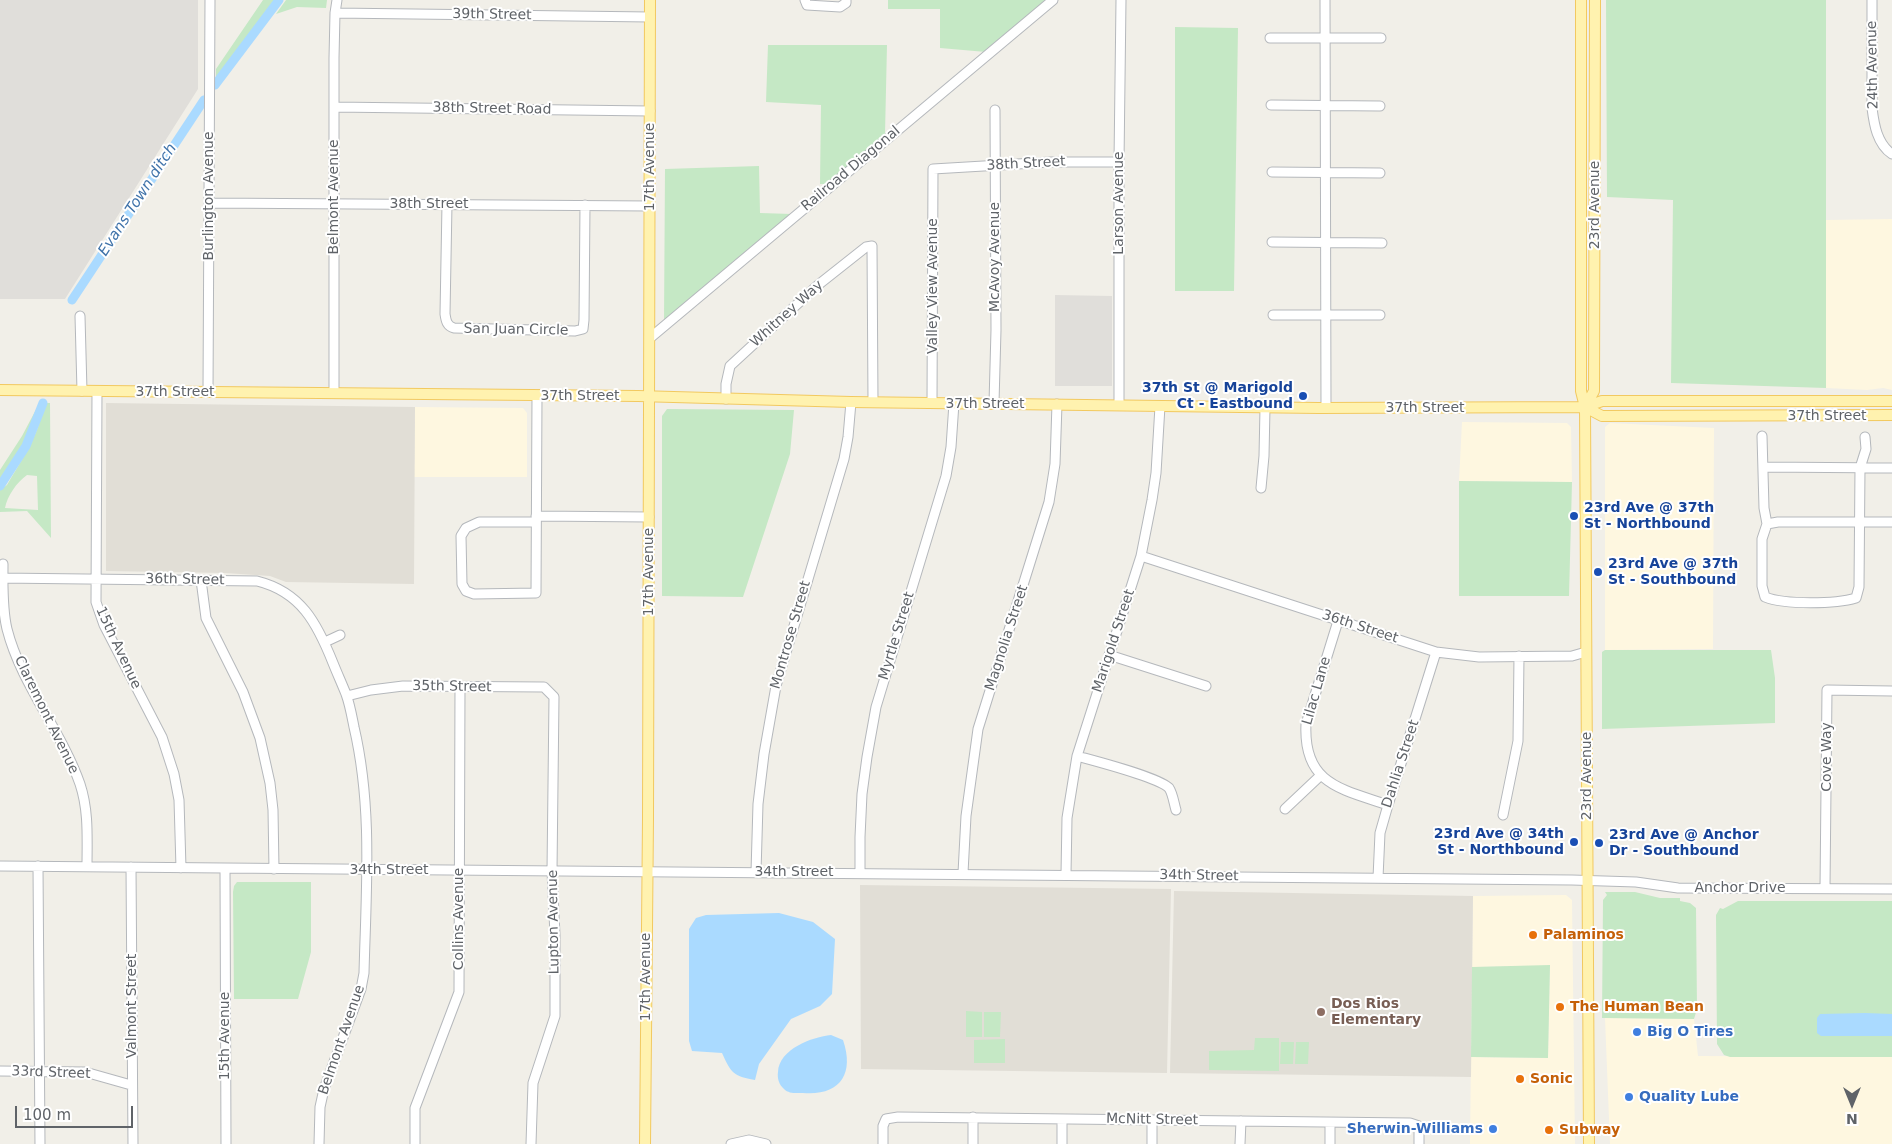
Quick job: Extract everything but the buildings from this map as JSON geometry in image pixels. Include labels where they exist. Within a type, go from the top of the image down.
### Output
[{"type":"main road","name":"17th Avenue","points":[[645,1144],[648,872],[650,0]]},
{"type":"main road","name":"23rd Avenue","points":[[1581,0],[1581,391],[1585,407],[1589,1144]]},
{"type":"main road","name":"23rd Avenue","points":[[1585,407],[1594,391],[1595,0]]},
{"type":"main road","name":"37th Street","points":[[0,390],[726,398],[851,402],[1265,408],[1585,407],[1602,401],[1892,401]]},
{"type":"main road","points":[[1813,401],[1813,416]]},
{"type":"main road","name":"37th Street","points":[[1585,407],[1602,416],[1892,416]]},
{"type":"street","name":"Burlington Avenue","points":[[208,392],[210,0]]},
{"type":"street","name":"Belmont Avenue","points":[[334,393],[334,107],[335,13],[337,0]]},
{"type":"street","points":[[806,0],[807,5],[840,7],[846,3],[846,0]]},
{"type":"street","name":"Railroad Diagonal","points":[[650,338],[1053,0]]},
{"type":"street","name":"Larson Avenue","points":[[1118,405],[1118,162],[1121,0]]},
{"type":"street","points":[[1325,0],[1326,408]]},
{"type":"street","name":"24th Avenue","points":[[1872,0],[1872,108],[1874,125],[1887,151],[1892,154]]},
{"type":"street","name":"39th Street","points":[[335,13],[650,17]]},
{"type":"street","points":[[1270,38],[1381,38]]},
{"type":"street","points":[[1271,105],[1380,106]]},
{"type":"street","name":"38th Street Road","points":[[334,107],[650,111]]},
{"type":"street","name":"McAvoy Avenue","points":[[994,404],[996,330],[995,110]]},
{"type":"street","name":"38th Street","points":[[933,170],[1051,162],[1118,162]]},
{"type":"street","name":"Valley View Avenue","points":[[932,403],[933,170]]},
{"type":"street","points":[[1272,172],[1380,173]]},
{"type":"street","name":"38th Street","points":[[209,203],[650,206]]},
{"type":"street","name":"San Juan Circle","points":[[447,204],[445,314],[449,327],[575,331],[583,329],[584,320],[585,205]]},
{"type":"street","points":[[1272,242],[1382,243]]},
{"type":"street","name":"Whitney Way","points":[[726,398],[726,384],[730,366],[818,285],[866,247],[872,246],[873,402]]},
{"type":"street","points":[[1273,315],[1380,315]]},
{"type":"street","points":[[80,316],[82,391]]},
{"type":"street","name":"15th Avenue","points":[[97,391],[96,579],[98,610],[162,737],[174,774],[179,800],[181,868]]},
{"type":"street","points":[[537,396],[536,519],[536,593],[474,594],[466,591],[462,584],[461,536],[466,528],[479,522],[536,519],[649,518]]},
{"type":"street","name":"Montrose Street","points":[[756,872],[758,804],[771,709],[784,655],[844,459],[851,402]]},
{"type":"street","name":"Myrtle Street","points":[[860,872],[862,794],[876,707],[946,476],[951,447],[954,403]]},
{"type":"street","name":"Magnolia Street","points":[[963,873],[966,816],[978,730],[1049,502],[1055,464],[1057,404]]},
{"type":"street","name":"Marigold Street","points":[[1066,874],[1067,818],[1077,756],[1140,556],[1155,482],[1160,406]]},
{"type":"street","points":[[1261,488],[1265,408]]},
{"type":"street","points":[[1762,436],[1764,508],[1767,524],[1762,538],[1762,586],[1764,597],[1775,602],[1843,602],[1856,598],[1859,587],[1860,468],[1866,449],[1865,437]]},
{"type":"street","points":[[1763,467],[1892,468]]},
{"type":"street","points":[[1767,524],[1778,522],[1892,522]]},
{"type":"street","name":"36th Street","points":[[1140,556],[1436,652],[1460,656],[1572,656],[1586,652]]},
{"type":"street","name":"Claremont Avenue","points":[[3,564],[1,578],[5,618],[12,645],[68,755],[80,784],[87,812],[87,867]]},
{"type":"street","name":"36th Street","points":[[1,578],[256,581],[275,586],[301,604],[325,642]]},
{"type":"street","points":[[201,580],[206,618],[243,692],[260,738],[270,783],[273,810],[274,869]]},
{"type":"street","name":"Lilac Lane","points":[[1320,776],[1309,757],[1305,740],[1306,724],[1338,621]]},
{"type":"street","points":[[325,642],[340,635]]},
{"type":"street","name":"Belmont Avenue","points":[[319,1144],[320,1107],[324,1089],[361,989],[364,973],[367,870],[366,816],[362,770],[347,696],[325,642]]},
{"type":"street","name":"Dahlia Street","points":[[1378,878],[1380,833],[1436,652]]},
{"type":"street","points":[[1109,655],[1206,686]]},
{"type":"street","points":[[1503,815],[1518,740],[1518,656]]},
{"type":"street","name":"35th Street","points":[[347,696],[389,687],[460,686],[544,687],[554,697]]},
{"type":"street","name":"Collins Avenue","points":[[415,1144],[415,1108],[459,992],[460,686]]},
{"type":"street","name":"Cove Way","points":[[1825,888],[1827,690],[1892,690]]},
{"type":"street","name":"Lupton Avenue","points":[[531,1144],[533,1083],[555,1016],[556,935],[552,871],[554,697]]},
{"type":"street","points":[[1077,756],[1148,778],[1166,786],[1172,793],[1176,810]]},
{"type":"street","points":[[1285,809],[1320,776],[1341,789],[1388,805]]},
{"type":"street","name":"34th Street","points":[[0,866],[860,872],[1588,880]]},
{"type":"street","points":[[38,866],[40,1144]]},
{"type":"street","name":"Valmont Street","points":[[132,867],[133,1144]]},
{"type":"street","name":"15th Avenue","points":[[225,869],[226,1144]]},
{"type":"street","name":"Anchor Drive","points":[[1588,880],[1636,882],[1678,888],[1892,889]]},
{"type":"street","name":"33rd Street","points":[[0,1071],[85,1072],[132,1085]]},
{"type":"street","name":"McNitt Street","points":[[883,1144],[886,1119],[898,1117],[1410,1123],[1419,1126],[1418,1144]]},
{"type":"street","points":[[973,1118],[973,1144]]},
{"type":"street","points":[[1062,1119],[1062,1144]]},
{"type":"street","points":[[1152,1120],[1152,1144]]},
{"type":"street","points":[[1240,1121],[1240,1144]]},
{"type":"street","points":[[1330,1122],[1330,1144]]},
{"type":"street","points":[[730,1144],[749,1140],[766,1144]]},
{"type":"shaded area","points":[[0,0],[198,0],[198,89],[65,299],[0,299]]},
{"type":"shaded area","points":[[1892,219],[1892,390],[1883,388],[1867,390],[1826,388],[1826,220]]},
{"type":"shaded area","points":[[1055,295],[1112,296],[1112,386],[1055,386]]},
{"type":"shaded area","points":[[106,403],[415,407],[414,584],[286,582],[270,576],[225,573],[106,571]]},
{"type":"shaded area","points":[[415,407],[523,408],[527,413],[527,477],[414,477]]},
{"type":"shaded area","points":[[1462,422],[1567,423],[1571,427],[1572,482],[1459,481]]},
{"type":"shaded area","points":[[1610,423],[1714,428],[1713,649],[1605,650],[1605,427]]},
{"type":"shaded area","points":[[860,885],[1171,889],[1167,1073],[861,1069]]},
{"type":"shaded area","name":"Dos Rios Elementary","points":[[1174,891],[1473,896],[1471,1077],[1170,1073]]},
{"type":"shaded area","points":[[1566,895],[1572,900],[1575,1144],[1470,1144],[1471,1057],[1548,1058],[1550,966],[1472,967],[1473,896]]},
{"type":"shaded area","points":[[1605,1018],[1694,1019],[1698,1056],[1892,1057],[1892,1144],[1610,1144]]},
{"type":"green space","points":[[263,0],[275,0],[216,81],[216,69]]},
{"type":"green space","points":[[286,0],[327,0],[326,8],[297,7],[276,14]]},
{"type":"green space","points":[[888,0],[1047,0],[986,52],[940,48],[940,9],[888,9]]},
{"type":"green space","points":[[1606,0],[1826,0],[1826,388],[1671,383],[1673,200],[1607,197]]},
{"type":"green space","points":[[1175,27],[1238,28],[1234,291],[1175,291]]},
{"type":"green space","points":[[768,45],[887,45],[885,134],[827,184],[820,184],[821,105],[766,102]]},
{"type":"green space","points":[[759,166],[760,213],[792,214],[664,321],[665,169]]},
{"type":"green space","points":[[40,402],[25,445],[0,482],[0,470],[22,436]]},
{"type":"green space","points":[[44,403],[50,403],[51,538],[27,511],[0,512],[0,490],[7,485],[24,456],[39,425]],"holes":[[[27,475],[37,476],[38,510],[5,508],[10,494],[20,481]]]},
{"type":"green space","points":[[667,409],[794,410],[790,454],[743,597],[662,596],[662,416]]},
{"type":"green space","points":[[1459,481],[1572,482],[1569,596],[1459,596]]},
{"type":"green space","points":[[1605,650],[1771,650],[1775,678],[1775,723],[1602,729],[1602,652]]},
{"type":"green space","points":[[237,882],[311,882],[311,952],[298,999],[234,999],[233,892]]},
{"type":"green space","points":[[1605,892],[1635,892],[1660,898],[1680,898],[1680,901],[1690,903],[1696,908],[1697,1009],[1694,1019],[1602,1018],[1603,900],[1607,895]]},
{"type":"green space","points":[[1738,901],[1892,901],[1892,1057],[1730,1057],[1724,1055],[1717,1044],[1716,915],[1720,908],[1723,909]]},
{"type":"green space","points":[[1550,965],[1548,1058],[1471,1057],[1472,967]]},
{"type":"green space","points":[[966,1011],[982,1012],[982,1037],[966,1037]]},
{"type":"green space","points":[[984,1012],[1001,1012],[1000,1037],[984,1037]]},
{"type":"green space","points":[[1255,1038],[1279,1038],[1279,1071],[1209,1070],[1209,1051],[1254,1050]]},
{"type":"green space","points":[[1005,1039],[1005,1063],[974,1063],[974,1040]]},
{"type":"green space","points":[[1281,1042],[1294,1042],[1293,1064],[1280,1064]]},
{"type":"green space","points":[[1296,1042],[1309,1042],[1308,1064],[1295,1064]]},
{"type":"water","points":[[779,913],[813,922],[835,939],[832,994],[820,1006],[791,1019],[759,1064],[755,1080],[737,1075],[728,1065],[722,1053],[692,1051],[689,1041],[689,929],[696,918],[706,915]]},
{"type":"water","points":[[1820,1014],[1892,1014],[1892,1036],[1821,1036],[1817,1033],[1817,1018]]},
{"type":"water","points":[[831,1035],[843,1040],[846,1052],[847,1063],[841,1081],[835,1087],[816,1093],[793,1093],[784,1089],[778,1079],[778,1074],[784,1057],[790,1051],[806,1042]]},
{"type":"waterway","name":"Evans Town ditch","points":[[215,85],[279,0]]},
{"type":"waterway","name":"Evans Town ditch","points":[[72,300],[204,100]]},
{"type":"waterway","name":"Evans Town ditch","points":[[0,486],[26,446],[43,403]]},
{"type":"place","name":"37th St @ Marigold Ct - Eastbound","points":[[1303,396]]},
{"type":"place","name":"23rd Ave @ 37th St - Northbound","points":[[1574,516]]},
{"type":"place","name":"23rd Ave @ 37th St - Southbound","points":[[1598,572]]},
{"type":"place","name":"23rd Ave @ 34th St - Northbound","points":[[1574,842]]},
{"type":"place","name":"23rd Ave @ Anchor Dr - Southbound","points":[[1599,843]]},
{"type":"place","name":"Palaminos","points":[[1533,935]]},
{"type":"place","name":"The Human Bean","points":[[1560,1007]]},
{"type":"place","name":"Dos Rios Elementary","points":[[1321,1012]]},
{"type":"place","name":"Big O Tires","points":[[1637,1032]]},
{"type":"place","name":"Sonic","points":[[1520,1079]]},
{"type":"place","name":"Quality Lube","points":[[1629,1097]]},
{"type":"place","name":"Sherwin-Williams","points":[[1493,1129]]},
{"type":"place","name":"Subway","points":[[1549,1130]]}]
